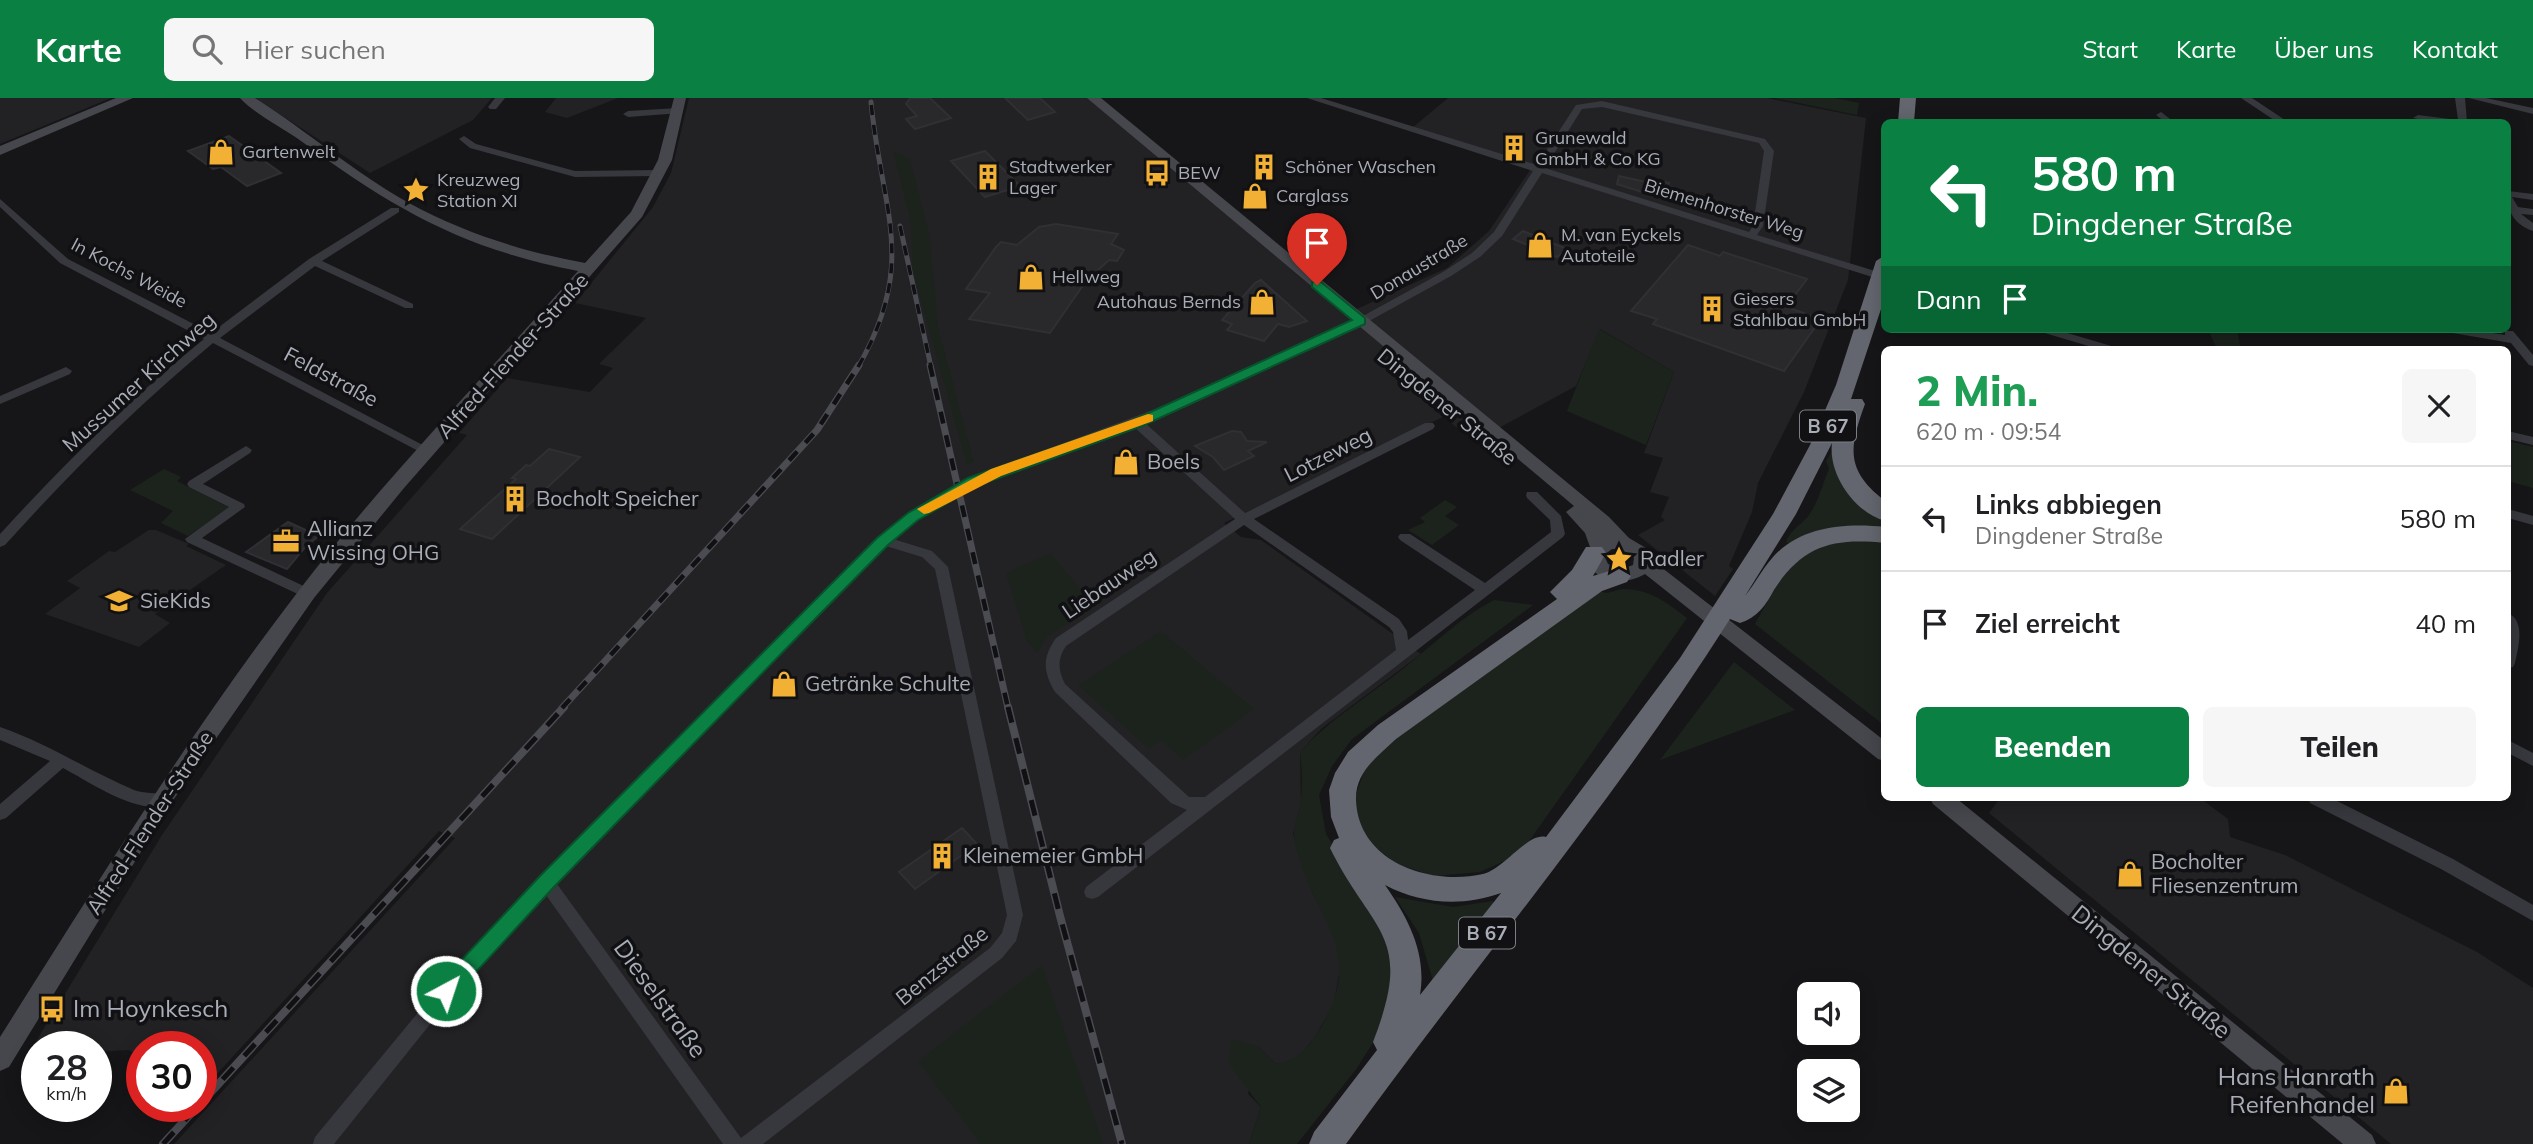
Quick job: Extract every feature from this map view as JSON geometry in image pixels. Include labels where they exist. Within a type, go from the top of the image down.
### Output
[{"type":"highway","points":[[1906,119],[1908,98]]},
{"type":"highway","points":[[1914,119],[1917,98]]},
{"type":"highway","name":"B 67","points":[[1326,1144],[1374,1076],[1745,602],[1819,467],[1859,379],[1880,299]]},
{"type":"highway","name":"B 67","points":[[1745,602],[1811,465],[1880,299]]},
{"type":"highway","points":[[1859,379],[1859,394],[1844,429],[1840,458],[1856,488],[1881,510]]},
{"type":"highway","points":[[1745,602],[1794,550],[1836,534],[1863,532],[1881,534]]},
{"type":"highway","points":[[1374,1076],[1402,1013],[1407,990],[1407,957],[1398,930],[1338,834],[1331,803],[1335,777],[1351,750],[1364,736],[1571,585],[1587,569],[1597,550]]},
{"type":"highway","points":[[1598,789],[1520,867],[1487,886],[1460,891],[1414,885],[1390,875],[1359,847],[1349,830],[1343,810],[1345,780],[1363,754],[1387,732],[1594,585],[1633,572]]},
{"type":"highway","name":"B 67","points":[[1339,1144],[1622,781],[1707,652]]},
{"type":"main road","points":[[0,151],[127,98]]},
{"type":"main road","points":[[246,98],[388,196],[433,220],[495,243],[591,269]]},
{"type":"main road","name":"Dingdener Straße","points":[[1076,98],[1221,221],[1603,521],[1623,542],[1641,553],[1633,572]]},
{"type":"main road","name":"Dingdener Straße","points":[[1093,98],[1284,258],[1354,324],[1581,517],[1592,530],[1597,550],[1594,559],[1603,570],[1633,572],[1691,599],[1881,749]]},
{"type":"main road","name":"Alfred-Flender-Straße","points":[[0,1059],[161,800],[307,593],[637,214],[659,173],[679,104]]},
{"type":"main road","name":"Dingdener Straße","points":[[1221,221],[1237,222],[1284,258]]},
{"type":"main road","points":[[1597,550],[1623,542]]},
{"type":"main road","name":"Dingdener Straße","points":[[1945,801],[2363,1144]]},
{"type":"street","points":[[493,107],[500,98]]},
{"type":"street","name":"Biemenhorster Weg","points":[[1312,98],[1881,277]]},
{"type":"street","points":[[1343,108],[1352,98]]},
{"type":"street","points":[[2246,98],[2278,119]]},
{"type":"street","points":[[2460,98],[2463,119]]},
{"type":"street","points":[[2474,98],[2528,110]]},
{"type":"street","points":[[2522,98],[2528,110]]},
{"type":"street","points":[[628,114],[679,104]]},
{"type":"street","name":"Donaustraße","points":[[322,1144],[470,961],[883,541],[929,506],[974,481],[1138,423],[1354,324],[1476,255],[1498,234],[1574,113],[1590,105],[1602,104],[1762,141],[1769,151],[1758,226],[1752,235]]},
{"type":"street","points":[[2161,115],[2166,119]]},
{"type":"street","points":[[2418,118],[2428,119]]},
{"type":"street","points":[[464,139],[473,146],[575,174],[659,173]]},
{"type":"street","points":[[2511,197],[2533,197]]},
{"type":"street","name":"In Kochs Weide","points":[[0,202],[64,261],[215,339]]},
{"type":"street","name":"Mussumer Kirchweg","points":[[0,542],[170,374],[313,261],[395,210]]},
{"type":"street","points":[[2512,211],[2533,212]]},
{"type":"street","points":[[2512,211],[2533,228]]},
{"type":"street","points":[[313,261],[409,306]]},
{"type":"street","points":[[2055,333],[2100,346]]},
{"type":"street","points":[[2471,333],[2514,340]]},
{"type":"street","points":[[2509,333],[2533,363]]},
{"type":"street","points":[[2062,346],[2064,336]]},
{"type":"street","name":"Feldstraße","points":[[215,339],[428,451]]},
{"type":"street","points":[[0,400],[66,371]]},
{"type":"street","points":[[1138,423],[1244,519],[1394,623],[1400,631],[1403,652]]},
{"type":"street","name":"Lotzeweg","points":[[1244,519],[1429,426]]},
{"type":"street","points":[[2511,436],[2533,441]]},
{"type":"street","points":[[246,450],[193,484],[239,507],[192,539],[307,593]]},
{"type":"street","points":[[1092,892],[1558,534],[1556,519],[1532,495]]},
{"type":"street","points":[[2511,514],[2533,520]]},
{"type":"street","name":"Liebauweg","points":[[1208,803],[1186,804],[1177,798],[1060,688],[1052,674],[1050,662],[1061,642],[1244,519]]},
{"type":"street","points":[[1405,537],[1486,590]]},
{"type":"street","name":"Benzstraße","points":[[748,1144],[996,953],[1010,936],[1015,915],[941,567],[927,554],[883,541]]},
{"type":"street","points":[[2511,629],[2511,647]]},
{"type":"street","points":[[0,733],[62,760],[135,798],[161,800]]},
{"type":"street","points":[[2511,749],[2533,760]]},
{"type":"street","points":[[0,813],[62,760]]},
{"type":"street","points":[[2322,801],[2447,864],[2533,914]]},
{"type":"street","name":"Dieselstraße","points":[[546,882],[734,1144]]},
{"type":"shaded area","points":[[0,98],[111,98],[0,144]]},
{"type":"shaded area","points":[[255,98],[492,98],[473,120],[370,173]]},
{"type":"shaded area","points":[[556,98],[618,98],[567,118],[545,112]]},
{"type":"shaded area","points":[[689,98],[1090,98],[1348,313],[1447,268],[1489,231],[1532,167],[1412,128],[1448,98],[1767,98],[1866,118],[1848,280],[1804,392],[1758,483],[1752,512],[1729,566],[1733,569],[1715,596],[1638,535],[1665,520],[1661,517],[1669,497],[1650,492],[1663,458],[1644,453],[1674,372],[1600,329],[1576,386],[1475,441],[1443,417],[1224,523],[1241,537],[1261,540],[1421,654],[1322,728],[1300,752],[1301,803],[1293,834],[1312,892],[1336,937],[1340,968],[1334,1004],[1315,1037],[1296,1060],[1276,1064],[1258,1046],[1248,1094],[1261,1107],[1249,1144],[174,1144],[194,1122],[217,1122],[217,1097],[455,838],[439,831],[217,1074],[217,1031],[126,1031],[126,1050],[112,1051],[112,1031],[42,1031],[162,835],[327,593],[467,435],[459,433],[507,378],[590,392],[613,368],[599,364],[646,318],[575,303],[653,207],[671,173]]},
{"type":"shaded area","points":[[1774,98],[1835,98],[1859,103],[1857,115]]},
{"type":"shaded area","points":[[893,151],[910,159],[930,237],[938,327],[974,462],[967,465],[913,272],[910,219]]},
{"type":"shaded area","points":[[1599,329],[1674,372],[1646,445],[1567,411]]},
{"type":"shaded area","points":[[2210,333],[2238,333],[2240,346],[2215,346]]},
{"type":"shaded area","points":[[2511,442],[2533,447],[2533,488],[2511,482]]},
{"type":"shaded area","points":[[1834,448],[1881,513],[1881,533],[1791,544],[1786,542],[1814,507],[1829,469],[1826,461]]},
{"type":"shaded area","points":[[164,469],[181,477],[177,481],[230,508],[188,536],[161,523],[173,511],[130,490]]},
{"type":"shaded area","points":[[1445,500],[1457,507],[1445,516],[1459,525],[1432,545],[1408,530],[1425,522],[1420,518]]},
{"type":"shaded area","name":"SieKids","points":[[149,530],[156,530],[189,544],[186,546],[226,565],[155,614],[170,623],[139,647],[45,614],[80,588],[67,581],[109,551],[115,552]]},
{"type":"shaded area","points":[[1881,539],[1881,723],[1755,624],[1781,580],[1802,555],[1816,548]]},
{"type":"shaded area","points":[[1050,553],[1095,606],[1047,637],[1037,653],[1027,641],[1006,573]]},
{"type":"shaded area","points":[[1622,589],[1649,594],[1687,618],[1520,854],[1480,872],[1433,876],[1395,863],[1366,839],[1353,803],[1366,766],[1403,728],[1593,590],[1607,593]]},
{"type":"shaded area","points":[[1494,600],[1533,605],[1352,739],[1332,766],[1319,795],[1326,834],[1393,946],[1394,1009],[1357,1068],[1297,1144],[1249,1144],[1261,1107],[1229,1064],[1231,1039],[1258,1046],[1276,1064],[1297,1056],[1320,1029],[1334,1000],[1339,974],[1337,951],[1331,930],[1310,888],[1294,837],[1302,793],[1300,752],[1337,718],[1458,623]]},
{"type":"shaded area","points":[[1161,631],[1254,709],[1183,760],[1161,740],[1149,749],[1078,685]]},
{"type":"shaded area","points":[[1734,662],[1795,710],[1660,760]]},
{"type":"shaded area","points":[[1998,801],[2204,801],[2228,819],[2230,837],[2285,855],[2477,952],[2533,988],[2533,1144],[2391,1144],[1989,813]]},
{"type":"shaded area","points":[[1395,897],[1453,907],[1493,901],[1494,904],[1433,981],[1419,933]]},
{"type":"shaded area","points":[[1042,965],[1103,1144],[981,1144],[918,1061]]},
{"type":"building","points":[[910,98],[930,98],[951,118],[915,129],[906,119],[917,116],[906,104]]},
{"type":"building","points":[[1005,98],[1040,98],[1055,112],[1028,120]]},
{"type":"building","points":[[229,136],[281,173],[247,186],[221,167],[213,169],[188,151]]},
{"type":"building","name":"Stadtwerker Lager","points":[[985,151],[1020,186],[985,197],[951,161]]},
{"type":"building","points":[[1619,176],[1646,182],[1651,179],[1669,183],[1668,186],[1673,187],[1667,200],[1617,184]]},
{"type":"building","name":"Hellweg","points":[[1056,224],[1118,234],[1111,244],[1124,250],[1117,261],[1109,260],[1086,281],[1050,333],[969,319],[990,293],[966,289],[996,247],[1001,242],[1017,245],[1039,227]]},
{"type":"building","name":"M. van Eyckels Autoteile","points":[[1523,231],[1567,249],[1557,257],[1513,239]]},
{"type":"building","name":"Giesers Stahlbau GmbH","points":[[1688,245],[1720,256],[1723,252],[1807,279],[1786,307],[1821,319],[1784,371],[1653,324],[1657,319],[1631,311]]},
{"type":"building","name":"Autohaus Bernds","points":[[1261,280],[1307,321],[1289,327],[1278,324],[1264,341],[1227,330],[1232,324],[1222,320],[1255,283]]},
{"type":"building","points":[[1232,431],[1241,432],[1247,441],[1267,442],[1248,451],[1254,456],[1224,470],[1213,457],[1195,446]]},
{"type":"building","name":"Bocholt Speicher","points":[[549,449],[580,457],[492,539],[460,529],[516,479],[512,478],[526,465],[530,466]]},
{"type":"building","name":"Allianz Wissing OHG","points":[[288,522],[319,536],[306,546],[287,569],[246,552]]},
{"type":"building","name":"Kleinemeier GmbH","points":[[962,828],[977,844],[915,889],[899,872]]},
{"type":"railway","points":[[859,365],[876,330],[887,296],[892,265],[891,235],[871,102]]},
{"type":"railway","points":[[900,226],[931,367]]},
{"type":"railway","points":[[562,708],[817,430],[859,365]]},
{"type":"railway","points":[[930,365],[1008,708]]},
{"type":"railway","points":[[217,1086],[564,707]]},
{"type":"railway","points":[[1008,707],[1060,916],[1122,1144]]},
{"type":"railway","points":[[163,1144],[183,1122]]},
{"type":"slow traffic","points":[[924,509],[958,489],[996,472],[1148,418]]},
{"type":"place","name":"Grunewald GmbH & Co KG","points":[[1514,148]]},
{"type":"place","name":"Gartenwelt","points":[[221,152]]},
{"type":"place","name":"Schöner Waschen","points":[[1264,167]]},
{"type":"place","name":"BEW","points":[[1157,173]]},
{"type":"place","name":"Stadtwerker Lager","points":[[988,177]]},
{"type":"place","name":"Kreuzweg Station XI","points":[[416,190]]},
{"type":"place","name":"Carglass","points":[[1255,196]]},
{"type":"place","name":"M. van Eyckels Autoteile","points":[[1540,245]]},
{"type":"place","name":"Hellweg","points":[[1031,277]]},
{"type":"place","name":"Autohaus Bernds","points":[[1262,302]]},
{"type":"place","name":"Giesers Stahlbau GmbH","points":[[1712,309]]},
{"type":"place","name":"Boels","points":[[1126,462]]},
{"type":"place","name":"Bocholt Speicher","points":[[515,499]]},
{"type":"place","name":"Allianz Wissing OHG","points":[[286,541]]},
{"type":"place","name":"Radler","points":[[1619,559]]},
{"type":"place","name":"SieKids","points":[[119,601]]},
{"type":"place","name":"Getränke Schulte","points":[[784,684]]},
{"type":"place","name":"Kleinemeier GmbH","points":[[942,856]]},
{"type":"place","name":"Bocholter Fliesenzentrum","points":[[2130,874]]},
{"type":"place","name":"Im Hoynkesch","points":[[52,1009]]},
{"type":"place","name":"Hans Hanrath Reifenhandel","points":[[2396,1091]]},
{"type":"route","points":[[446,991],[470,961],[546,882],[883,541],[913,516],[974,481],[1138,423],[1360,321],[1317,285]]}]
